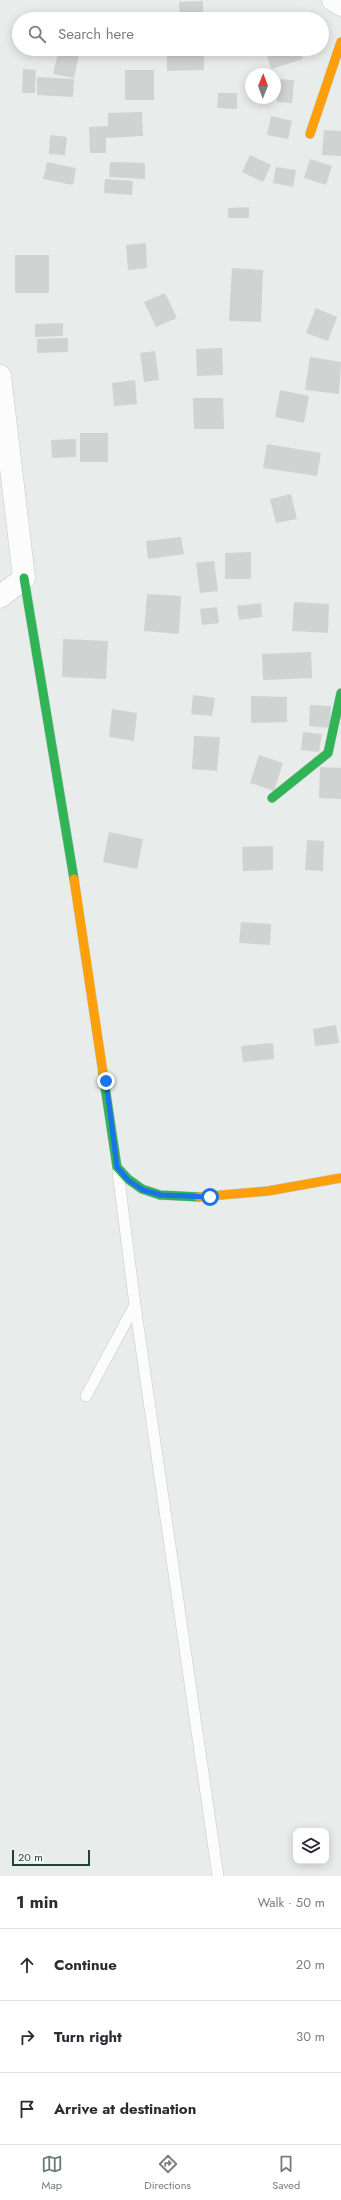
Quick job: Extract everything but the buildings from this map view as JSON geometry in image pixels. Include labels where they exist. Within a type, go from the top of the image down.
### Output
[{"type":"street","points":[[332,0],[341,5]]},
{"type":"street","points":[[310,134],[341,42]]},
{"type":"street","points":[[0,376],[24,578],[66,825],[117,1167],[128,1180],[143,1190],[161,1195],[187,1197],[238,1195],[341,1178]]},
{"type":"street","points":[[0,597],[24,578]]},
{"type":"street","points":[[272,798],[328,753],[341,693]]},
{"type":"lane","points":[[117,1167],[135,1305],[218,1876]]},
{"type":"lane","points":[[86,1396],[135,1305]]},
{"type":"traffic: fast","points":[[24,578],[74,879]]},
{"type":"traffic: fast","points":[[272,798],[328,753],[341,693]]},
{"type":"traffic: fast","points":[[103,1073],[117,1167],[128,1179],[142,1189],[160,1195],[199,1197]]},
{"type":"traffic: slow","points":[[310,134],[341,42]]},
{"type":"traffic: slow","points":[[74,879],[103,1073]]},
{"type":"traffic: slow","points":[[199,1197],[268,1191],[341,1178]]},
{"type":"route","points":[[106,1081],[117,1167],[128,1180],[143,1190],[161,1195],[210,1197]]}]
